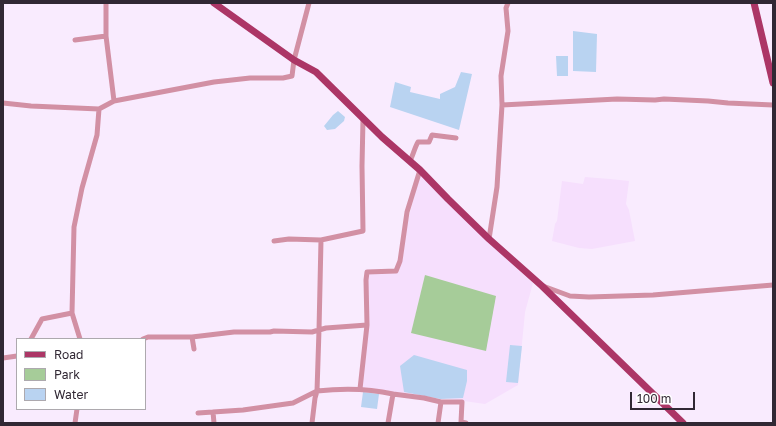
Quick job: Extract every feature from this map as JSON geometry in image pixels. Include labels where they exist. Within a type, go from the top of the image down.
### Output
[{"type":"main road","points":[[214,3],[294,60],[316,72],[382,137],[420,170],[448,200],[489,239],[542,286],[683,423]]},
{"type":"main road","points":[[752,4],[770,56],[773,83]]},
{"type":"street","points":[[106,3],[106,36],[114,101]]},
{"type":"street","points":[[3,103],[31,106],[99,109],[114,101],[214,82],[250,78],[283,78],[292,76],[294,60],[309,3]]},
{"type":"street","points":[[489,239],[498,187],[502,105],[501,76],[508,31],[506,8],[508,3]]},
{"type":"street","points":[[75,40],[106,36]]},
{"type":"street","points":[[502,105],[618,99],[671,99],[773,105]]},
{"type":"street","points":[[80,338],[72,312],[74,227],[82,188],[97,135],[99,109]]},
{"type":"street","points":[[274,241],[289,239],[321,240],[363,231],[363,119]]},
{"type":"street","points":[[410,161],[418,142],[429,142],[432,135],[456,138]]},
{"type":"street","points":[[360,389],[367,325],[367,272],[396,271],[400,261],[407,212],[420,170]]},
{"type":"street","points":[[312,423],[317,391],[321,240]]},
{"type":"street","points":[[542,286],[570,296],[589,298],[653,295],[773,285]]},
{"type":"street","points":[[32,338],[42,319],[72,312]]},
{"type":"street","points":[[146,338],[192,337],[234,332],[312,332],[326,328],[367,325]]},
{"type":"street","points":[[192,337],[194,350]]},
{"type":"street","points":[[3,358],[16,356]]},
{"type":"street","points":[[198,413],[243,410],[293,403],[317,391],[360,389],[424,398],[441,402],[462,402],[461,422],[466,423]]},
{"type":"street","points":[[388,423],[393,394]]},
{"type":"street","points":[[438,423],[441,402]]},
{"type":"street","points":[[75,423],[77,410]]},
{"type":"street","points":[[214,412],[214,423]]},
{"type":"shaded area","points":[[420,174],[487,241],[533,283],[525,312],[518,385],[485,404],[361,388],[368,326],[367,273],[395,271]]},
{"type":"shaded area","points":[[585,177],[629,181],[626,204],[629,210],[635,241],[592,249],[579,248],[552,241],[555,224],[557,221],[562,181],[583,184]]},
{"type":"green space","points":[[425,275],[496,296],[486,351],[411,333]]},
{"type":"water","points":[[573,31],[597,34],[596,72],[573,71]]},
{"type":"water","points":[[556,56],[568,56],[568,76],[557,76]]},
{"type":"water","points":[[461,72],[472,74],[459,130],[390,107],[395,82],[411,87],[410,92],[440,99],[440,94],[455,87]]},
{"type":"water","points":[[338,111],[345,117],[344,121],[335,129],[327,130],[324,126]]},
{"type":"water","points":[[510,345],[522,346],[518,383],[506,382]]},
{"type":"water","points":[[414,355],[467,370],[467,381],[463,398],[440,399],[404,392],[400,366]]},
{"type":"water","points":[[363,392],[379,394],[377,409],[361,407]]}]
